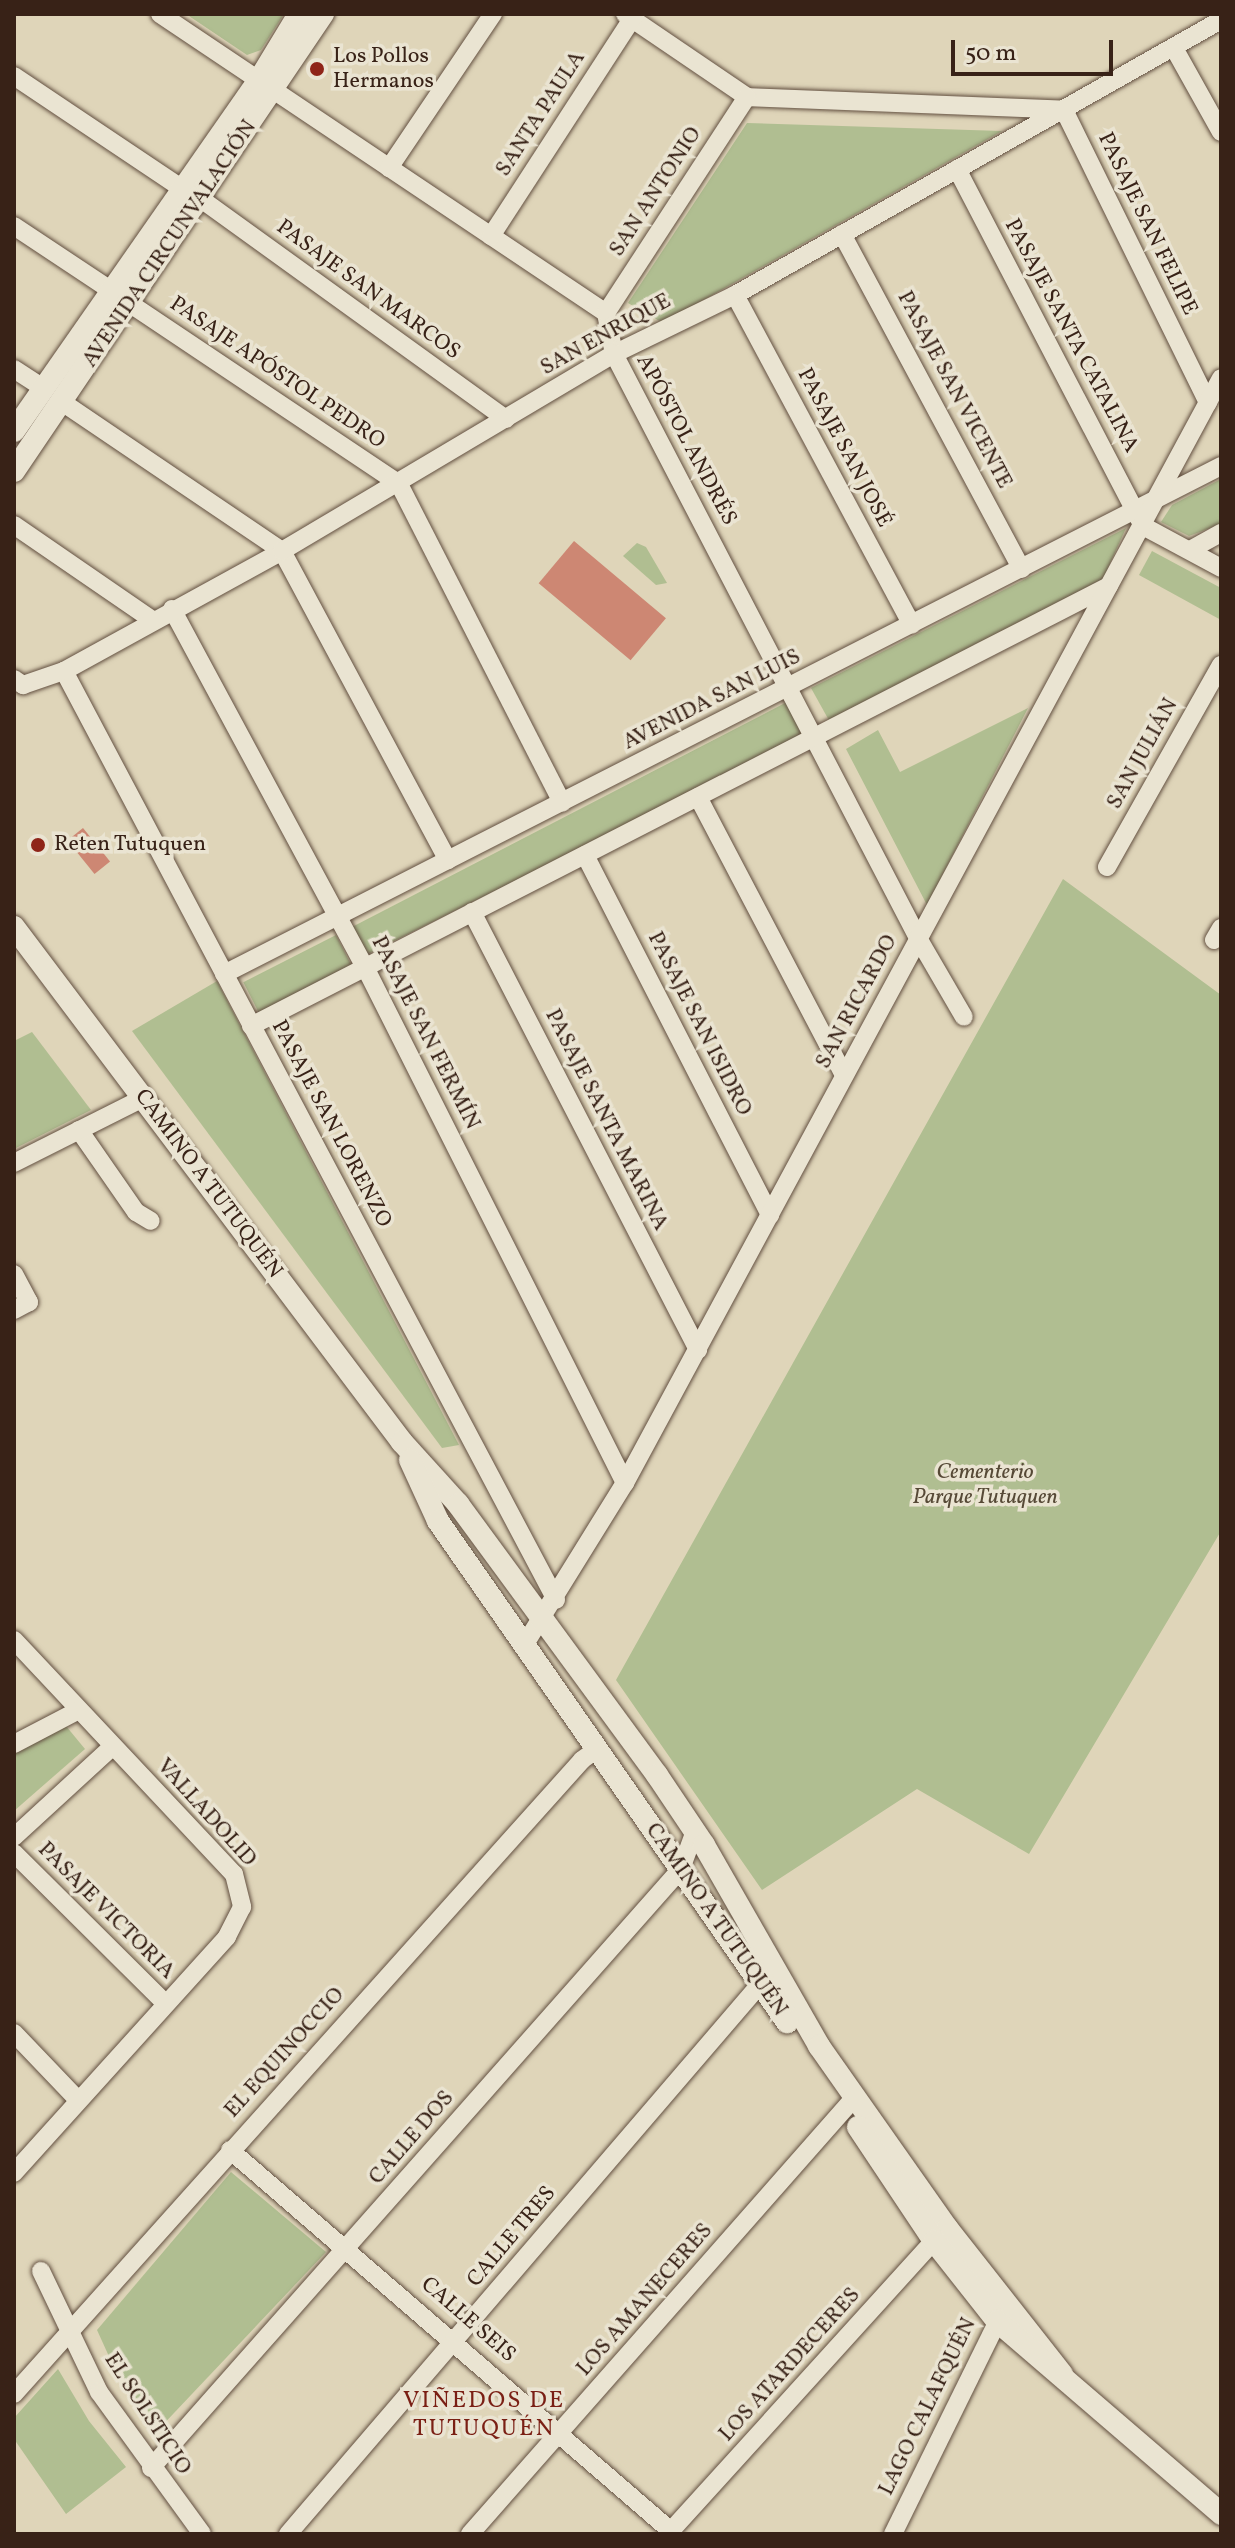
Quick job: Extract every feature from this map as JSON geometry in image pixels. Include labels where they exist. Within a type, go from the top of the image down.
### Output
[{"type":"street","name":"AVENIDA CIRCUNVALACIÓN","points":[[267,86],[299,14]]},
{"type":"street","name":"AVENIDA CIRCUNVALACIÓN","points":[[14,471],[52,395],[267,86],[323,14]]},
{"type":"street","points":[[389,168],[493,14]]},
{"type":"street","points":[[164,15],[606,313]]},
{"type":"street","points":[[628,16],[747,97],[1064,110]]},
{"type":"street","name":"SANTA PAULA","points":[[491,236],[628,16]]},
{"type":"street","name":"SAN ENRIQUE","points":[[14,679],[23,685],[64,671],[399,484],[614,354],[735,295],[1221,20]]},
{"type":"street","points":[[1174,48],[1221,132]]},
{"type":"street","name":"PASAJE SAN MARCOS","points":[[14,76],[192,194],[506,419]]},
{"type":"street","name":"SAN ANTONIO","points":[[606,313],[747,97]]},
{"type":"street","name":"PASAJE SAN FELIPE","points":[[1064,110],[1208,403]]},
{"type":"street","name":"PASAJE SANTA CATALINA","points":[[957,169],[1139,518]]},
{"type":"street","name":"PASAJE APÓSTOL PEDRO","points":[[14,226],[399,484]]},
{"type":"street","name":"PASAJE SAN VICENTE","points":[[842,234],[1022,569]]},
{"type":"street","name":"PASAJE SAN JOSÉ","points":[[735,295],[912,625]]},
{"type":"street","name":"APÓSTOL ANDRÉS","points":[[606,313],[614,354],[918,938],[964,1017]]},
{"type":"street","points":[[14,369],[282,551],[448,860]]},
{"type":"street","name":"SAN RICARDO","points":[[525,1644],[544,1620],[625,1483],[1109,586],[1139,518],[1155,501],[1221,378]]},
{"type":"street","name":"AVENIDA CIRCUNVALACIÓN","points":[[14,431],[52,395]]},
{"type":"street","points":[[1155,501],[1221,466]]},
{"type":"street","points":[[399,484],[562,803]]},
{"type":"street","points":[[1139,518],[1221,568]]},
{"type":"street","name":"AVENIDA SAN LUIS","points":[[224,974],[1022,569],[1139,518]]},
{"type":"street","points":[[14,525],[152,620]]},
{"type":"street","points":[[1190,550],[1221,533]]},
{"type":"street","points":[[251,1026],[1109,586]]},
{"type":"street","name":"PASAJE SAN FERMÍN","points":[[172,609],[365,967],[625,1483]]},
{"type":"street","name":"SAN JULIÁN","points":[[1107,867],[1221,665]]},
{"type":"street","name":"PASAJE SAN LORENZO","points":[[64,671],[556,1600]]},
{"type":"street","points":[[698,797],[844,1075]]},
{"type":"street","name":"PASAJE SAN ISIDRO","points":[[585,855],[770,1215]]},
{"type":"street","name":"PASAJE SANTA MARINA","points":[[472,912],[698,1350]]},
{"type":"street","name":"CAMINO A TUTUQUÉN","points":[[14,927],[402,1442],[458,1504],[657,1775],[695,1831],[766,1977]]},
{"type":"street","points":[[14,1163],[143,1098]]},
{"type":"street","points":[[79,1130],[136,1212],[151,1221]]},
{"type":"street","points":[[14,1274],[29,1302],[14,1310]]},
{"type":"street","name":"CAMINO A TUTUQUÉN","points":[[402,1442],[438,1521],[681,1869],[766,1977],[940,2234],[1003,2312],[1062,2374],[1221,2514]]},
{"type":"street","name":"VALLADOLID","points":[[14,1640],[77,1711],[234,1874],[241,1890],[242,1907],[227,1937],[14,2173]]},
{"type":"street","points":[[14,1744],[77,1711]]},
{"type":"street","points":[[14,1837],[113,1746]]},
{"type":"street","name":"EL EQUINOCCIO","points":[[14,2394],[582,1760],[597,1749]]},
{"type":"street","points":[[622,1784],[657,1775]]},
{"type":"street","name":"CALLE DOS","points":[[151,2468],[348,2249],[681,1869],[695,1831]]},
{"type":"street","name":"PASAJE VICTORIA","points":[[14,1853],[165,2003]]},
{"type":"street","name":"CALLE TRES","points":[[288,2534],[766,1977]]},
{"type":"street","points":[[14,2033],[78,2100]]},
{"type":"street","name":"LOS AMANECERES","points":[[470,2534],[850,2102]]},
{"type":"street","name":"CALLE SEIS","points":[[230,2150],[456,2340],[670,2532]]},
{"type":"street","name":"LOS ATARDECERES","points":[[670,2532],[940,2234]]},
{"type":"street","name":"EL SOLSTICIO","points":[[41,2271],[99,2392],[151,2468],[202,2534]]},
{"type":"street","name":"LAGO CALAFQUÉN","points":[[893,2534],[1003,2312]]},
{"type":"green space","points":[[186,14],[284,14],[261,50],[247,55]]},
{"type":"green space","points":[[747,123],[1002,131],[663,323],[628,303]]},
{"type":"green space","points":[[1221,479],[1221,524],[1189,536],[1161,522],[1172,505]]},
{"type":"green space","points":[[1126,528],[1098,590],[831,724],[811,688]]},
{"type":"green space","points":[[637,543],[646,547],[667,583],[656,585],[623,556]]},
{"type":"green space","points":[[1152,551],[1221,588],[1221,620],[1139,575]]},
{"type":"green space","points":[[787,702],[803,737],[366,955],[352,927]]},
{"type":"green space","points":[[1028,708],[927,905],[846,749],[878,730],[900,772]]},
{"type":"green space","name":"Cementerio Parque Tutuquen","points":[[1063,879],[1221,995],[1221,1531],[1029,1854],[917,1789],[762,1890],[616,1680]]},
{"type":"green space","points":[[336,935],[353,968],[260,1015],[243,982]]},
{"type":"green space","points":[[217,981],[459,1445],[442,1448],[132,1031]]},
{"type":"green space","points":[[32,1032],[91,1110],[14,1149],[14,1041]]},
{"type":"green space","points":[[66,1726],[85,1749],[14,1811],[14,1754]]},
{"type":"green space","points":[[231,2172],[326,2252],[157,2431],[122,2385],[97,2330]]},
{"type":"green space","points":[[58,2369],[89,2421],[126,2467],[66,2514],[14,2439],[14,2418]]},
{"type":"building","points":[[574,541],[666,618],[631,660],[539,583]]},
{"type":"building","points":[[83,828],[110,861],[95,874],[67,841]]},
{"type":"place","name":"Los Pollos Hermanos","points":[[317,69]]},
{"type":"place","name":"Reten Tutuquen","points":[[38,845]]},
{"type":"district","name":"VIÑEDOS DE TUTUQUÉN","points":[[484,2416]]}]
